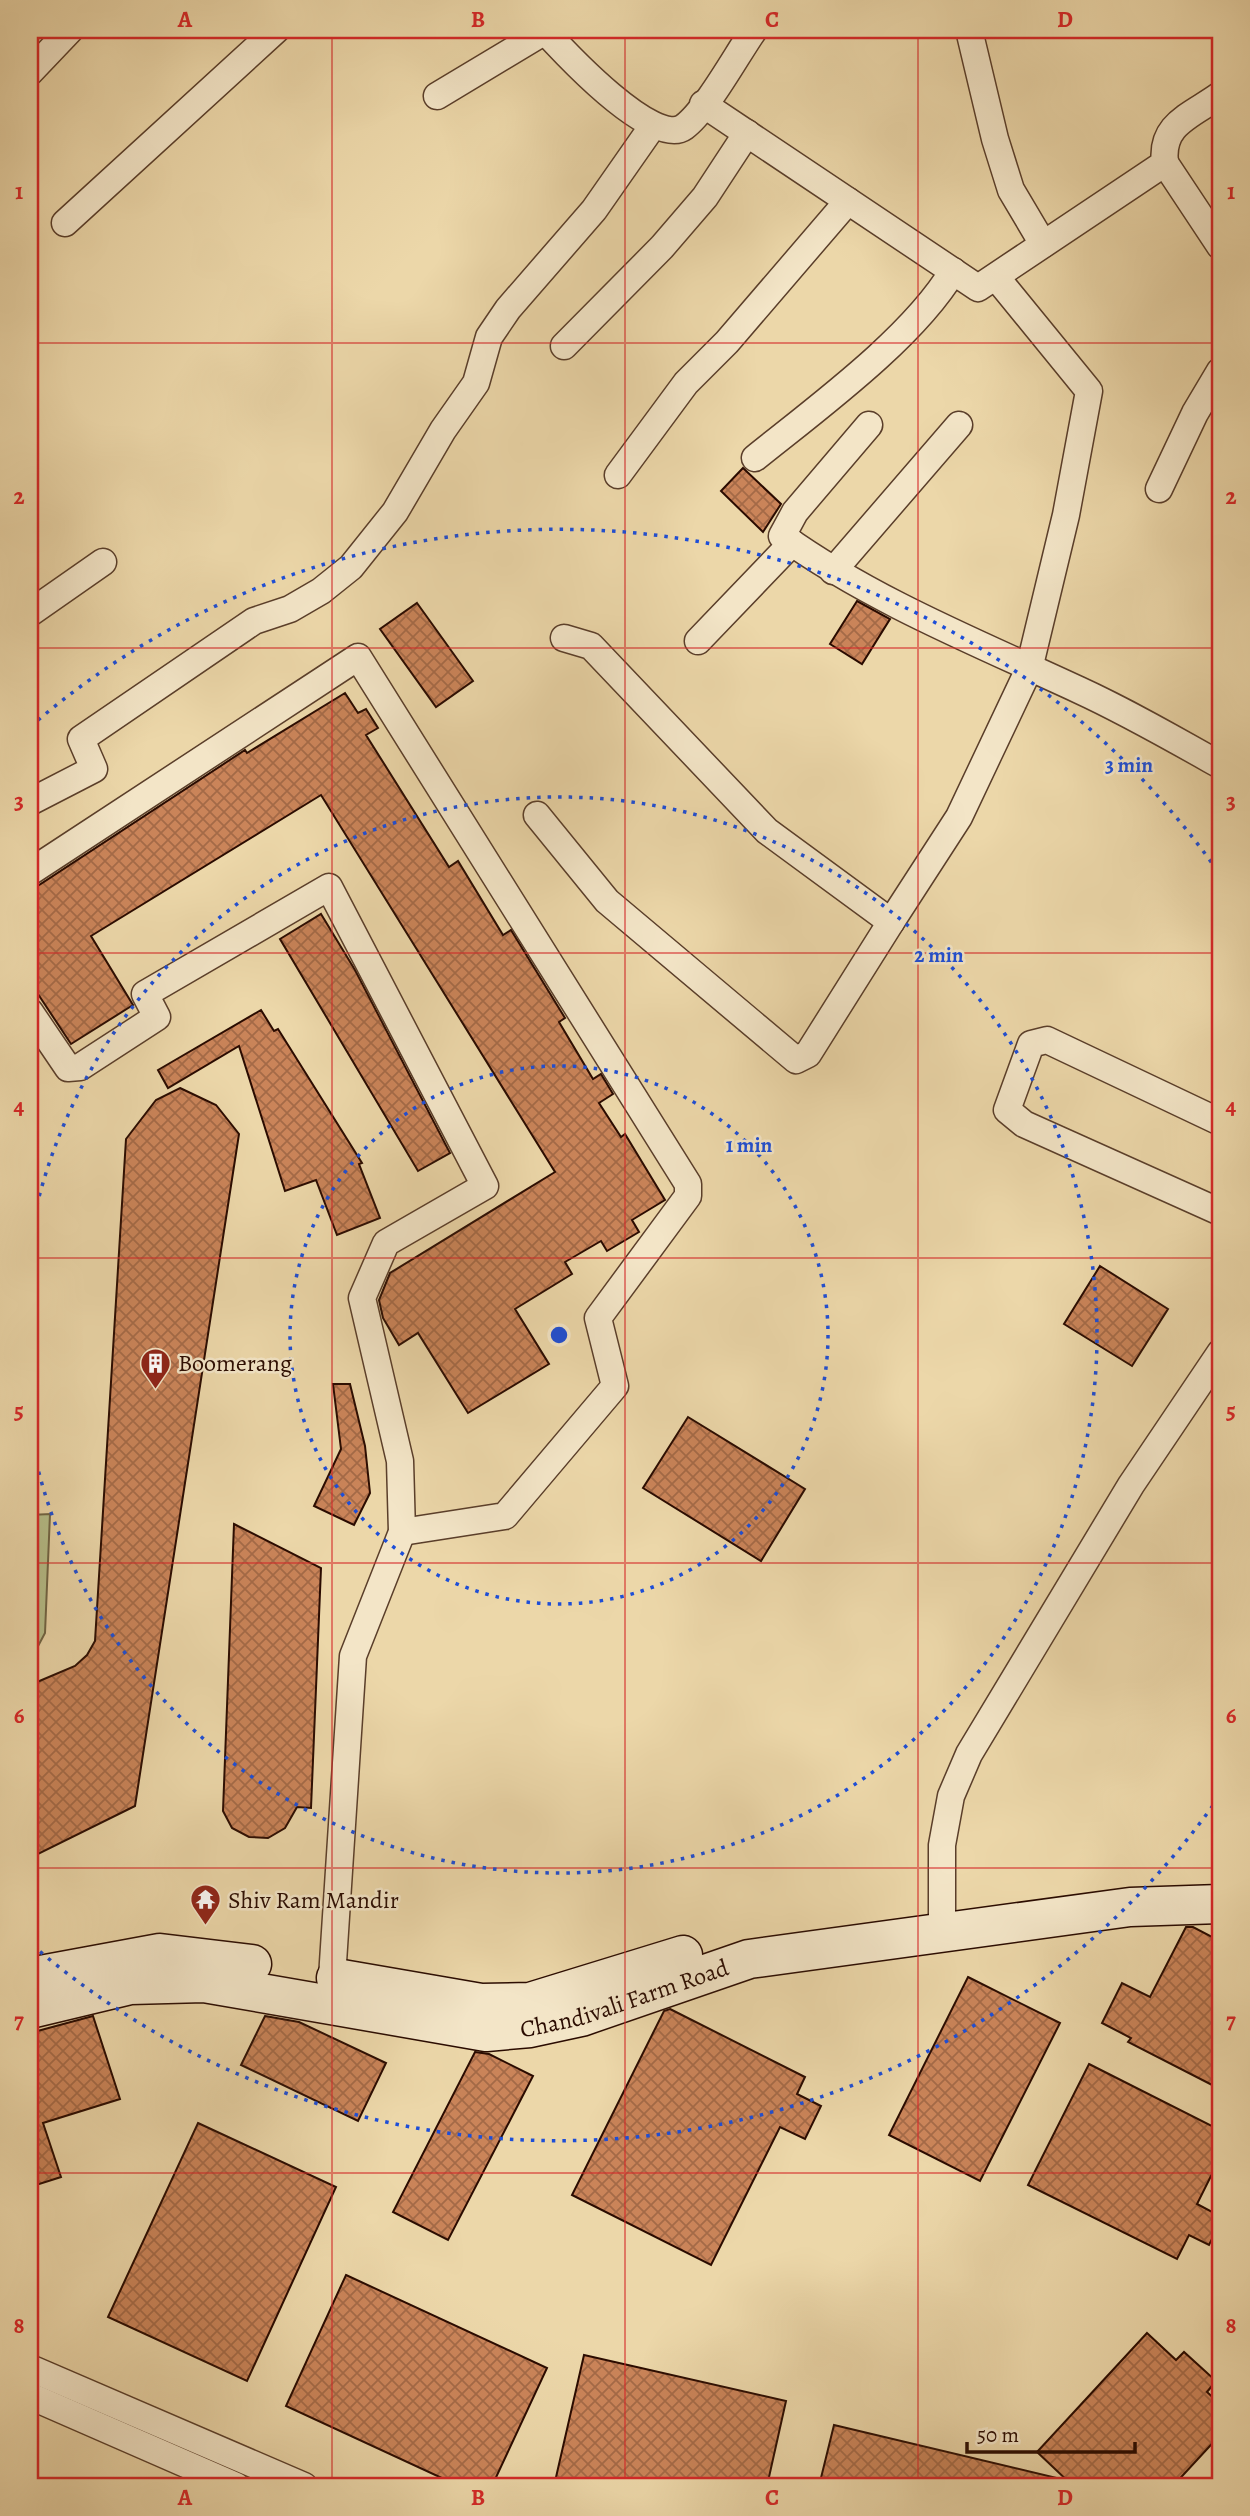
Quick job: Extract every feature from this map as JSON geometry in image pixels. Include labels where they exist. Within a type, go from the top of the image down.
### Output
[{"type":"street","points":[[30,72],[70,30]]},
{"type":"street","points":[[65,223],[276,30]]},
{"type":"street","points":[[437,96],[545,30],[577,66],[652,127],[670,132],[684,127],[703,104],[754,30]]},
{"type":"street","points":[[969,30],[995,139],[1011,190],[1043,244]]},
{"type":"street","points":[[1220,95],[1169,131],[1163,145],[1166,163],[1220,246]]},
{"type":"street","points":[[703,104],[978,288],[1166,163]]},
{"type":"street","points":[[30,802],[94,769],[80,739],[254,621],[290,609],[321,591],[351,567],[395,512],[443,430],[476,383],[489,337],[508,309],[594,210],[652,127]]},
{"type":"street","points":[[564,346],[662,247],[705,197],[747,133]]},
{"type":"street","points":[[618,475],[686,383],[727,342],[848,201]]},
{"type":"street","points":[[755,458],[844,386],[880,353],[943,287],[953,271]]},
{"type":"street","points":[[537,815],[607,901],[796,1060],[808,1054],[959,817],[1029,669],[1066,515],[1089,391],[996,276]]},
{"type":"street","points":[[1160,489],[1195,413],[1220,371]]},
{"type":"street","points":[[869,425],[795,512],[782,536],[834,571],[1029,669],[1080,690],[1220,765]]},
{"type":"street","points":[[834,571],[959,425]]},
{"type":"street","points":[[698,641],[792,543]]},
{"type":"street","points":[[30,613],[103,562]]},
{"type":"street","points":[[564,639],[591,646],[767,831],[891,922]]},
{"type":"street","points":[[30,872],[358,657],[688,1184],[688,1196],[598,1318],[615,1387],[505,1516],[402,1532]]},
{"type":"street","points":[[30,1012],[68,1068],[80,1067],[157,1017],[145,994],[329,887],[485,1186],[386,1243],[362,1298],[400,1461],[402,1532],[353,1656],[332,1991]]},
{"type":"street","points":[[1220,1122],[1046,1040],[1031,1044],[1007,1110],[1024,1124],[1220,1212]]},
{"type":"street","points":[[942,1917],[942,1844],[951,1796],[969,1754],[1131,1485],[1220,1353]]},
{"type":"street","points":[[942,1917],[1125,1881],[1220,1881]]},
{"type":"street","points":[[30,1977],[160,1953],[186,1954],[332,1991],[475,2016],[530,2002],[748,1934],[942,1917],[1220,1904]]},
{"type":"street","points":[[30,2009],[130,1986],[204,1983],[332,1991]]},
{"type":"street","points":[[30,2368],[304,2486]]},
{"type":"street","points":[[30,2396],[236,2486]]},
{"type":"green space","points":[[50,1514],[45,1633],[37,1648],[30,1653],[30,1515]]},
{"type":"building","points":[[743,468],[781,504],[763,532],[721,491]]},
{"type":"building","points":[[857,601],[890,619],[862,664],[830,644]]},
{"type":"building","points":[[417,603],[473,681],[436,707],[380,629]]},
{"type":"building","points":[[345,693],[358,713],[366,709],[378,728],[366,735],[449,867],[458,861],[503,935],[511,930],[565,1018],[559,1022],[593,1079],[601,1074],[613,1094],[599,1103],[621,1137],[625,1134],[665,1200],[632,1220],[639,1232],[607,1251],[601,1241],[565,1262],[572,1274],[515,1309],[549,1364],[468,1413],[418,1333],[399,1345],[383,1318],[379,1300],[390,1273],[555,1172],[321,795],[91,936],[133,1005],[71,1044],[30,982],[30,888],[39,885],[245,750],[247,753]]},
{"type":"building","points":[[321,914],[355,970],[450,1153],[418,1171],[280,939]]},
{"type":"building","points":[[261,1010],[274,1031],[278,1029],[362,1163],[359,1164],[380,1218],[337,1235],[316,1180],[285,1191],[239,1046],[168,1088],[158,1070]]},
{"type":"building","name":"Boomerang","points":[[180,1088],[216,1105],[239,1134],[135,1806],[30,1858],[30,1685],[75,1666],[87,1655],[95,1641],[126,1139],[156,1100]]},
{"type":"building","points":[[1100,1266],[1168,1309],[1132,1366],[1064,1324]]},
{"type":"building","points":[[333,1384],[350,1384],[365,1446],[370,1493],[354,1525],[314,1506],[341,1449]]},
{"type":"building","points":[[688,1417],[805,1489],[761,1561],[643,1488]]},
{"type":"building","points":[[234,1524],[321,1568],[311,1808],[297,1807],[285,1828],[268,1838],[249,1837],[232,1828],[223,1811]]},
{"type":"building","points":[[1186,1927],[1193,1927],[1220,1941],[1220,2089],[1128,2042],[1131,2038],[1102,2023],[1122,1983],[1150,1997]]},
{"type":"building","points":[[968,1977],[1060,2023],[980,2181],[889,2135]]},
{"type":"building","points":[[670,2009],[805,2077],[797,2094],[821,2106],[805,2139],[780,2127],[711,2265],[572,2195],[664,2011]]},
{"type":"building","points":[[93,2016],[120,2099],[43,2123],[61,2177],[30,2187],[30,2033]]},
{"type":"building","points":[[265,2016],[299,2022],[386,2063],[358,2121],[241,2065]]},
{"type":"building","points":[[475,2052],[489,2054],[533,2076],[448,2240],[393,2212]]},
{"type":"building","points":[[1089,2064],[1220,2130],[1220,2158],[1197,2204],[1220,2216],[1220,2223],[1209,2245],[1189,2235],[1177,2259],[1028,2185]]},
{"type":"building","points":[[198,2123],[336,2187],[247,2381],[108,2317]]},
{"type":"building","points":[[346,2275],[547,2368],[492,2486],[459,2486],[286,2406]]},
{"type":"building","points":[[1147,2333],[1176,2360],[1184,2352],[1216,2381],[1207,2392],[1220,2404],[1220,2435],[1173,2486],[1073,2486],[1037,2452]]},
{"type":"building","points":[[584,2355],[786,2401],[767,2486],[554,2486]]},
{"type":"building","points":[[834,2425],[1061,2479],[1061,2486],[819,2486]]},
{"type":"place","name":"Boomerang","points":[[155,1390]]},
{"type":"place","name":"Shiv Ram Mandir","points":[[205,1927]]}]
